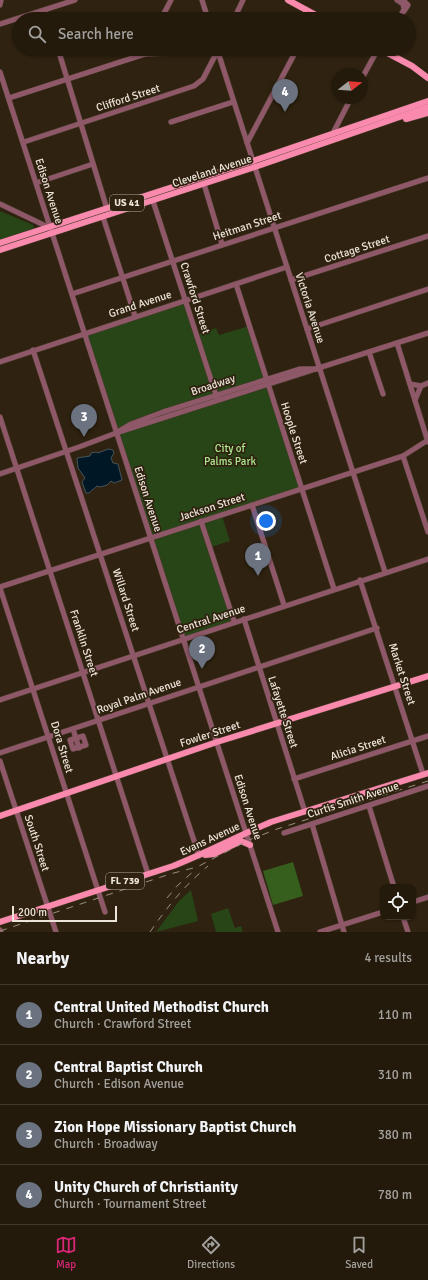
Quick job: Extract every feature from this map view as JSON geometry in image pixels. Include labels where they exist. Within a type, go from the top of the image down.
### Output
[{"type":"main road","points":[[292,1],[307,12]]},
{"type":"main road","points":[[394,56],[427,72]]},
{"type":"main road","points":[[412,66],[428,78]]},
{"type":"main road","name":"Cleveland Avenue","points":[[331,138],[428,100]]},
{"type":"main road","points":[[331,138],[360,134],[427,110]]},
{"type":"main road","name":"Cleveland Avenue","points":[[0,250],[107,209],[254,164],[331,138],[427,110]]},
{"type":"main road","name":"Cleveland Avenue","points":[[0,243],[103,217],[204,184],[254,164]]},
{"type":"main road","points":[[154,201],[165,190]]},
{"type":"main road","name":"Fowler Street","points":[[0,816],[217,742],[428,676]]},
{"type":"main road","name":"Evans Avenue","points":[[0,922],[200,856],[246,833],[305,812],[426,773]]},
{"type":"main road","points":[[200,856],[214,854],[241,841],[250,845]]},
{"type":"street","points":[[0,5],[1,0]]},
{"type":"street","points":[[56,6],[57,0]]},
{"type":"street","points":[[39,12],[75,0]]},
{"type":"street","points":[[165,12],[171,0]]},
{"type":"street","points":[[202,0],[206,12]]},
{"type":"street","points":[[237,12],[243,0]]},
{"type":"street","points":[[399,1],[404,6],[403,12]]},
{"type":"street","points":[[0,19],[3,24]]},
{"type":"street","points":[[60,56],[107,209]]},
{"type":"street","points":[[9,98],[132,56]]},
{"type":"street","name":"Clifford Street","points":[[24,142],[194,86],[203,79],[215,56]]},
{"type":"street","name":"Victoria Avenue","points":[[220,56],[246,143],[385,572]]},
{"type":"street","points":[[246,143],[293,56]]},
{"type":"street","points":[[368,69],[376,56]]},
{"type":"street","name":"Edison Avenue","points":[[0,72],[24,142],[116,433],[278,932]]},
{"type":"street","points":[[171,122],[233,102]]},
{"type":"street","points":[[331,138],[348,104]]},
{"type":"street","points":[[36,183],[93,164]]},
{"type":"street","name":"Heitman Street","points":[[72,294],[428,178]]},
{"type":"street","points":[[204,184],[222,244]]},
{"type":"street","name":"Crawford Street","points":[[154,201],[218,401]]},
{"type":"street","points":[[0,204],[52,230]]},
{"type":"street","points":[[103,217],[135,316]]},
{"type":"street","name":"Cottage Street","points":[[291,280],[428,236]]},
{"type":"street","name":"Grand Avenue","points":[[0,362],[135,316],[287,267]]},
{"type":"street","name":"Hoople Street","points":[[236,284],[334,589]]},
{"type":"street","points":[[307,328],[428,289]]},
{"type":"street","name":"Broadway","points":[[0,474],[116,433],[428,333]]},
{"type":"street","points":[[397,343],[428,441]]},
{"type":"street","name":"Willard Street","points":[[33,350],[166,759],[200,856]]},
{"type":"street","points":[[369,352],[383,394]]},
{"type":"street","name":"Broadway","points":[[116,433],[131,424],[266,379],[300,369],[319,369]]},
{"type":"street","points":[[410,384],[421,386],[428,383]]},
{"type":"street","points":[[415,401],[421,386]]},
{"type":"street","name":"Franklin Street","points":[[0,418],[148,874]]},
{"type":"street","name":"Jackson Street","points":[[0,588],[403,456],[428,441]]},
{"type":"street","points":[[403,456],[428,532]]},
{"type":"street","points":[[252,505],[284,605]]},
{"type":"street","points":[[202,521],[234,621]]},
{"type":"street","name":"Central Avenue","points":[[0,700],[234,621],[428,558]]},
{"type":"street","name":"Market Street","points":[[360,580],[413,741],[426,773]]},
{"type":"street","name":"Dora Street","points":[[0,588],[105,912]]},
{"type":"street","name":"Lafayette Street","points":[[244,619],[305,812]]},
{"type":"street","name":"Royal Palm Avenue","points":[[0,753],[377,628]]},
{"type":"street","points":[[73,729],[76,738]]},
{"type":"street","points":[[83,736],[86,745],[73,749],[70,740],[76,738],[83,736]]},
{"type":"street","name":"Alicia Street","points":[[294,780],[428,736]]},
{"type":"street","name":"South Street","points":[[0,761],[56,932]]},
{"type":"street","name":"Curtis Smith Avenue","points":[[284,833],[428,787]]},
{"type":"street","points":[[369,806],[393,884]]},
{"type":"street","points":[[312,824],[344,932]]},
{"type":"street","points":[[416,901],[428,897]]},
{"type":"street","points":[[320,932],[380,913]]},
{"type":"street","points":[[404,920],[408,932]]},
{"type":"green space","points":[[0,211],[33,225],[34,228],[0,240]]},
{"type":"green space","points":[[185,301],[196,335],[216,328],[219,335],[249,326],[265,378],[116,431],[86,333]]},
{"type":"green space","name":"City of Palms Park","points":[[268,386],[301,488],[151,537],[117,433]]},
{"type":"green space","points":[[222,516],[230,541],[211,547],[203,522]]},
{"type":"green space","points":[[201,522],[233,620],[184,637],[152,538]]},
{"type":"green space","points":[[293,862],[303,896],[273,905],[263,871]]},
{"type":"green space","points":[[191,890],[198,921],[156,932],[179,901]]},
{"type":"green space","points":[[228,908],[235,928],[241,926],[243,932],[216,932],[211,914]]},
{"type":"water","points":[[108,449],[113,450],[114,453],[111,458],[113,463],[118,464],[122,480],[114,483],[111,481],[107,485],[100,487],[97,486],[89,493],[86,493],[82,482],[85,478],[78,468],[77,458],[90,456],[91,453],[98,453]]},
{"type":"railway","points":[[0,931],[170,874],[197,867],[249,840],[277,829],[428,781]]},
{"type":"railway","points":[[150,932],[177,897],[208,866]]},
{"type":"railway","points":[[167,898],[178,885],[195,870]]},
{"type":"place","name":"Unity Church of Christianity","points":[[285,112]]},
{"type":"place","name":"Zion Hope Missionary Baptist Church","points":[[84,437]]},
{"type":"place","name":"Central United Methodist Church","points":[[258,576]]},
{"type":"place","name":"Central Baptist Church","points":[[202,669]]}]
